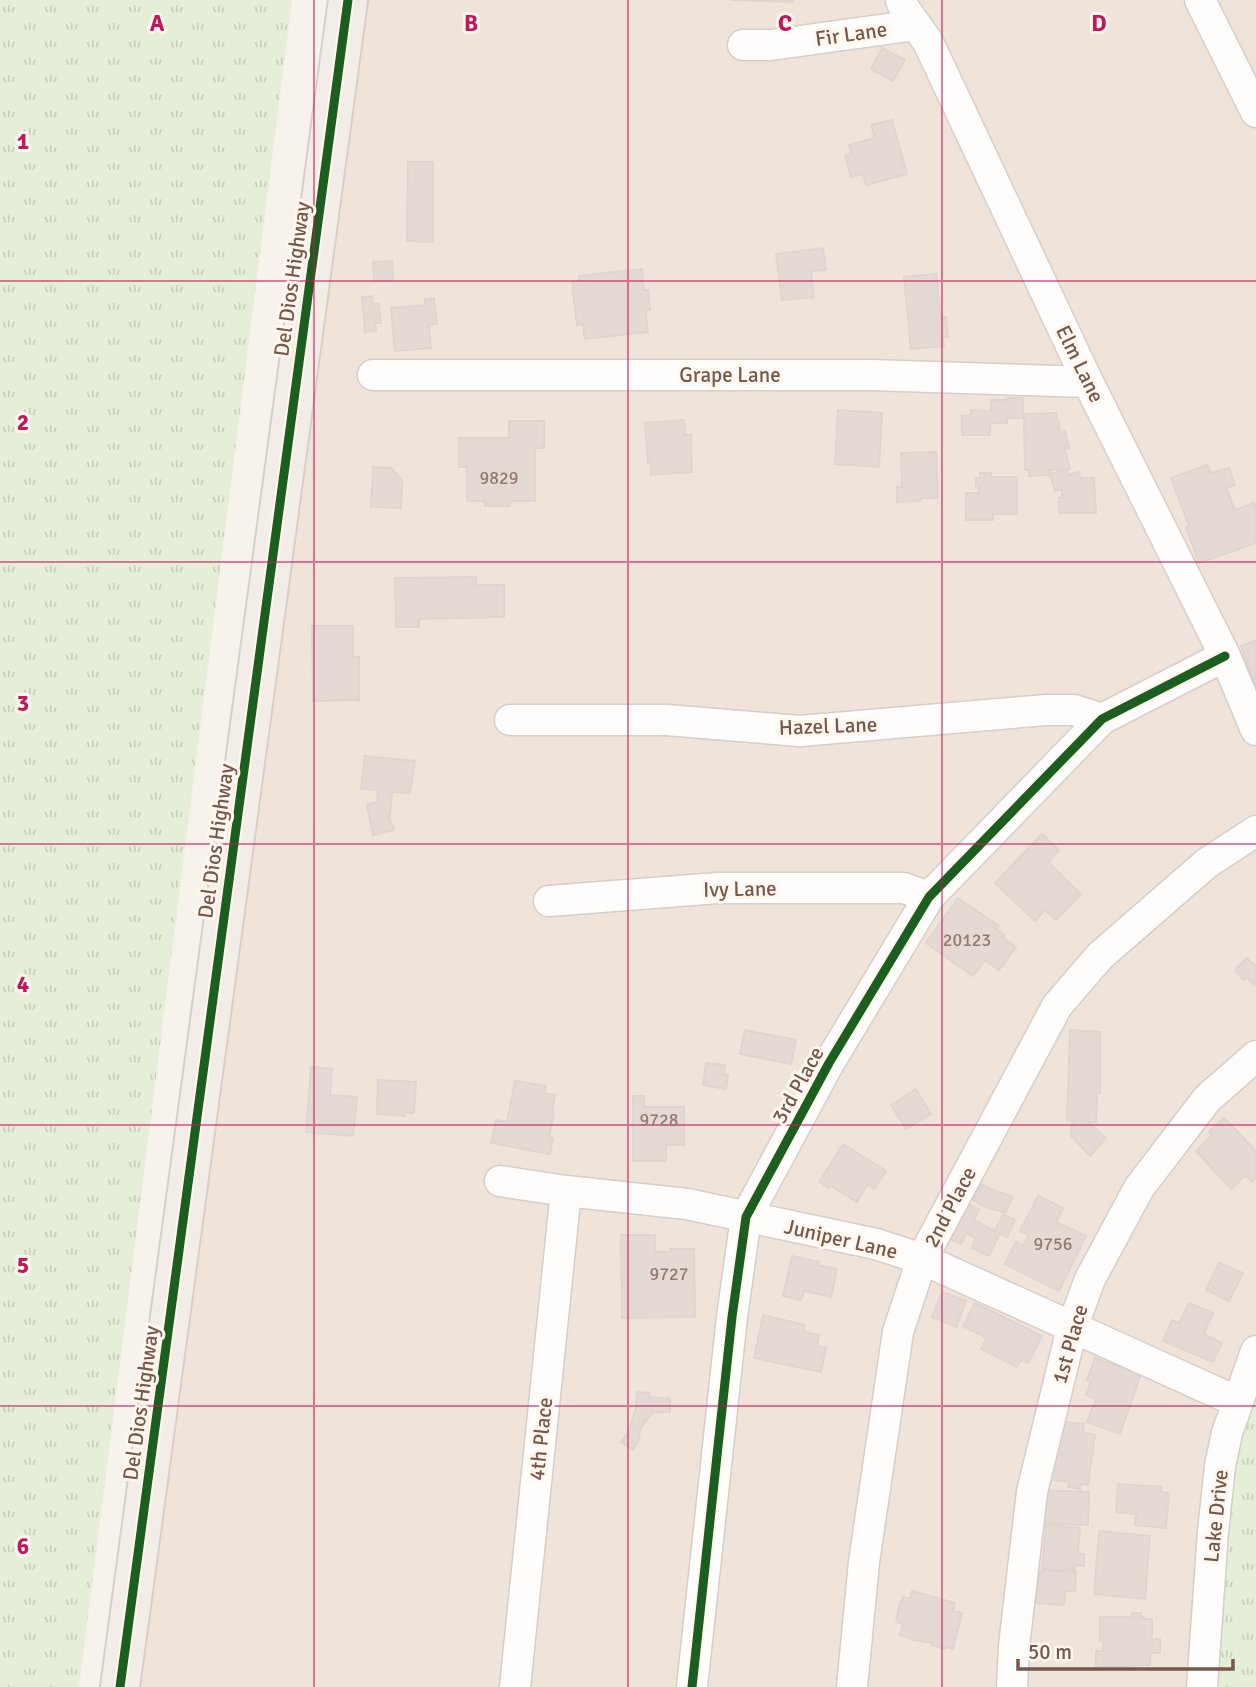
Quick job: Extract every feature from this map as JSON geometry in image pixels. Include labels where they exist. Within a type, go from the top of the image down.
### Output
[{"type":"main road","name":"Del Dios Highway","points":[[120,1687],[348,0]]},
{"type":"street","name":"Elm Lane","points":[[901,0],[928,43],[1087,382],[1225,656],[1256,730]]},
{"type":"street","points":[[1200,0],[1256,112]]},
{"type":"street","name":"Fir Lane","points":[[743,45],[771,45],[916,25]]},
{"type":"street","name":"Grape Lane","points":[[373,375],[870,375],[1087,382]]},
{"type":"street","name":"3rd Place","points":[[692,1687],[732,1317],[747,1217],[829,1063],[929,897],[1102,719],[1225,656]]},
{"type":"street","name":"Hazel Lane","points":[[510,720],[666,720],[800,731],[1046,710],[1074,710],[1102,719]]},
{"type":"street","name":"2nd Place","points":[[852,1687],[864,1562],[898,1332],[922,1259],[1057,1006],[1100,956],[1207,863],[1256,831]]},
{"type":"street","name":"Ivy Lane","points":[[549,901],[718,888],[904,888],[929,897]]},
{"type":"street","name":"1st Place","points":[[1012,1687],[1014,1646],[1032,1492],[1072,1328],[1090,1279],[1139,1188],[1207,1099],[1256,1056]]},
{"type":"street","name":"Juniper Lane","points":[[500,1181],[687,1205],[876,1244],[922,1259],[1238,1402]]},
{"type":"street","name":"4th Place","points":[[515,1687],[566,1191]]},
{"type":"street","name":"Lake Drive","points":[[1202,1687],[1220,1466],[1227,1433],[1256,1351]]},
{"type":"shaded area","points":[[349,0],[1256,0],[1256,1388],[1211,1687],[120,1687]]},
{"type":"green space","points":[[0,0],[292,0],[79,1687],[0,1687]]},
{"type":"green space","points":[[1256,1351],[1256,1687],[1202,1687],[1207,1612]]},
{"type":"building","points":[[730,0],[793,0],[793,2]]},
{"type":"building","points":[[882,48],[905,60],[893,81],[871,69]]},
{"type":"building","points":[[892,120],[907,174],[866,185],[863,174],[851,177],[845,156],[851,154],[849,145],[875,138],[871,125]]},
{"type":"building","points":[[408,162],[433,162],[433,242],[407,241]]},
{"type":"building","points":[[823,248],[826,270],[811,271],[814,297],[782,300],[776,254]]},
{"type":"building","points":[[392,261],[393,280],[374,281],[373,262]]},
{"type":"building","points":[[642,269],[650,310],[645,310],[648,332],[585,339],[583,324],[577,325],[572,282],[579,281],[579,276]]},
{"type":"building","points":[[936,274],[941,318],[946,317],[948,337],[942,337],[944,346],[911,349],[904,277]]},
{"type":"building","points":[[372,296],[373,304],[379,304],[381,323],[375,323],[376,331],[365,332],[362,297]]},
{"type":"building","points":[[434,298],[437,324],[429,325],[431,348],[395,351],[391,308],[425,305],[425,299]]},
{"type":"building","points":[[1023,398],[1023,418],[1007,418],[1007,423],[990,423],[990,435],[962,435],[962,416],[971,416],[971,410],[991,411],[991,400]]},
{"type":"building","points":[[838,410],[882,413],[879,467],[835,464]]},
{"type":"building","points":[[1056,413],[1061,433],[1065,431],[1069,448],[1065,449],[1070,469],[1049,470],[1049,475],[1029,476],[1029,470],[1025,470],[1024,414]]},
{"type":"building","points":[[684,420],[685,435],[691,435],[692,472],[651,475],[645,423]]},
{"type":"building","points":[[509,421],[544,421],[544,448],[535,448],[535,501],[510,501],[510,506],[485,506],[485,501],[467,501],[467,467],[459,467],[459,438],[509,438]]},
{"type":"building","points":[[936,452],[938,498],[897,502],[897,487],[902,487],[901,453]]},
{"type":"building","points":[[1207,465],[1211,473],[1229,468],[1235,485],[1226,488],[1235,510],[1254,503],[1256,543],[1199,563],[1171,478]]},
{"type":"building","points":[[373,467],[391,468],[402,480],[401,508],[371,507]]},
{"type":"building","points":[[1067,470],[1067,475],[1079,472],[1080,478],[1094,478],[1096,513],[1059,513],[1062,489],[1055,491],[1050,474]]},
{"type":"building","points":[[980,473],[991,473],[991,477],[1017,477],[1017,514],[993,514],[993,520],[966,520],[966,493],[979,493],[976,478],[980,478]]},
{"type":"building","points":[[476,577],[476,585],[504,585],[504,617],[419,619],[419,627],[396,627],[395,578]]},
{"type":"building","points":[[312,626],[353,626],[353,657],[359,657],[359,700],[313,701]]},
{"type":"building","points":[[1256,640],[1256,684],[1255,685],[1241,646]]},
{"type":"building","points":[[365,756],[415,761],[410,793],[392,792],[388,816],[394,830],[373,835],[367,805],[377,802],[378,790],[361,789]]},
{"type":"building","points":[[1042,834],[1059,850],[1048,862],[1081,894],[1056,920],[1045,910],[1035,921],[995,883]]},
{"type":"building","points":[[958,898],[999,926],[996,929],[1004,935],[1002,937],[1016,947],[999,970],[985,960],[973,976],[926,943]]},
{"type":"building","points":[[1247,958],[1256,965],[1254,985],[1247,977],[1244,980],[1235,970]]},
{"type":"building","points":[[745,1030],[796,1040],[791,1064],[740,1054]]},
{"type":"building","points":[[1070,1030],[1100,1032],[1100,1093],[1097,1093],[1096,1122],[1088,1122],[1106,1138],[1090,1156],[1071,1136],[1072,1121],[1067,1120]]},
{"type":"building","points":[[706,1063],[725,1065],[724,1074],[728,1075],[726,1089],[703,1085]]},
{"type":"building","points":[[311,1067],[332,1069],[330,1095],[357,1097],[353,1136],[306,1132]]},
{"type":"building","points":[[378,1080],[416,1082],[414,1113],[405,1113],[405,1116],[377,1114]]},
{"type":"building","points":[[515,1081],[546,1086],[544,1093],[555,1095],[549,1137],[553,1138],[550,1154],[491,1143],[496,1120],[507,1122]]},
{"type":"building","points":[[916,1089],[931,1114],[906,1129],[891,1105]]},
{"type":"building","points":[[633,1096],[644,1096],[644,1107],[684,1107],[684,1145],[666,1145],[666,1161],[633,1161]]},
{"type":"building","points":[[1224,1118],[1256,1151],[1256,1179],[1252,1182],[1246,1175],[1231,1189],[1196,1151],[1212,1135],[1209,1132]]},
{"type":"building","points":[[843,1144],[886,1171],[874,1189],[868,1184],[857,1202],[819,1182]]},
{"type":"building","points":[[981,1184],[1013,1197],[1005,1213],[973,1200]]},
{"type":"building","points":[[1038,1196],[1063,1208],[1056,1222],[1086,1236],[1059,1291],[1005,1264],[1016,1242],[1023,1246],[1029,1235],[1020,1231]]},
{"type":"building","points":[[966,1203],[979,1210],[974,1220],[995,1231],[1003,1214],[1015,1220],[1007,1237],[1000,1233],[989,1256],[972,1248],[976,1238],[966,1233],[961,1244],[948,1238]]},
{"type":"building","points":[[621,1235],[655,1235],[655,1252],[694,1249],[695,1317],[622,1318]]},
{"type":"building","points":[[792,1256],[837,1269],[831,1297],[804,1291],[801,1300],[783,1296]]},
{"type":"building","points":[[1219,1263],[1243,1273],[1229,1301],[1206,1290]]},
{"type":"building","points":[[942,1292],[966,1301],[956,1327],[932,1317]]},
{"type":"building","points":[[975,1303],[1042,1336],[1028,1363],[1021,1360],[1017,1367],[981,1349],[987,1338],[963,1326]]},
{"type":"building","points":[[1189,1303],[1213,1313],[1204,1334],[1222,1343],[1213,1362],[1163,1341],[1172,1320],[1179,1323]]},
{"type":"building","points":[[763,1315],[805,1325],[804,1332],[819,1335],[817,1346],[826,1348],[821,1372],[754,1358]]},
{"type":"building","points":[[1095,1358],[1141,1374],[1120,1434],[1087,1422],[1096,1399],[1086,1395],[1091,1382],[1087,1380]]},
{"type":"building","points":[[637,1392],[649,1393],[649,1397],[670,1399],[670,1412],[653,1412],[642,1426],[638,1437],[640,1438],[633,1450],[621,1442],[628,1432],[636,1409]]},
{"type":"building","points":[[1059,1421],[1084,1424],[1083,1433],[1095,1435],[1088,1485],[1080,1484],[1080,1489],[1068,1487],[1069,1482],[1047,1479]]},
{"type":"building","points":[[1118,1484],[1162,1487],[1161,1492],[1169,1493],[1166,1528],[1135,1525],[1136,1514],[1116,1512]]},
{"type":"building","points":[[1033,1490],[1089,1492],[1088,1525],[1031,1523]]},
{"type":"building","points":[[1046,1525],[1080,1528],[1078,1553],[1084,1554],[1084,1566],[1075,1565],[1075,1570],[1067,1571],[1042,1568]]},
{"type":"building","points":[[1099,1531],[1150,1536],[1145,1599],[1094,1594]]},
{"type":"building","points":[[1039,1572],[1076,1572],[1075,1591],[1065,1591],[1064,1605],[1036,1603]]},
{"type":"building","points":[[912,1591],[955,1603],[953,1611],[962,1613],[953,1649],[944,1649],[932,1645],[933,1643],[900,1635],[903,1624],[896,1622],[900,1602],[903,1597],[910,1599]]},
{"type":"building","points":[[1132,1613],[1141,1613],[1144,1619],[1152,1619],[1152,1639],[1160,1639],[1160,1653],[1150,1653],[1150,1665],[1096,1667],[1096,1651],[1103,1651],[1103,1641],[1100,1641],[1100,1617],[1132,1617]]},
{"type":"cycle path","points":[[120,1687],[348,0]]},
{"type":"cycle path","points":[[692,1687],[732,1317],[746,1217],[829,1063],[929,897],[1102,719],[1225,656]]}]
